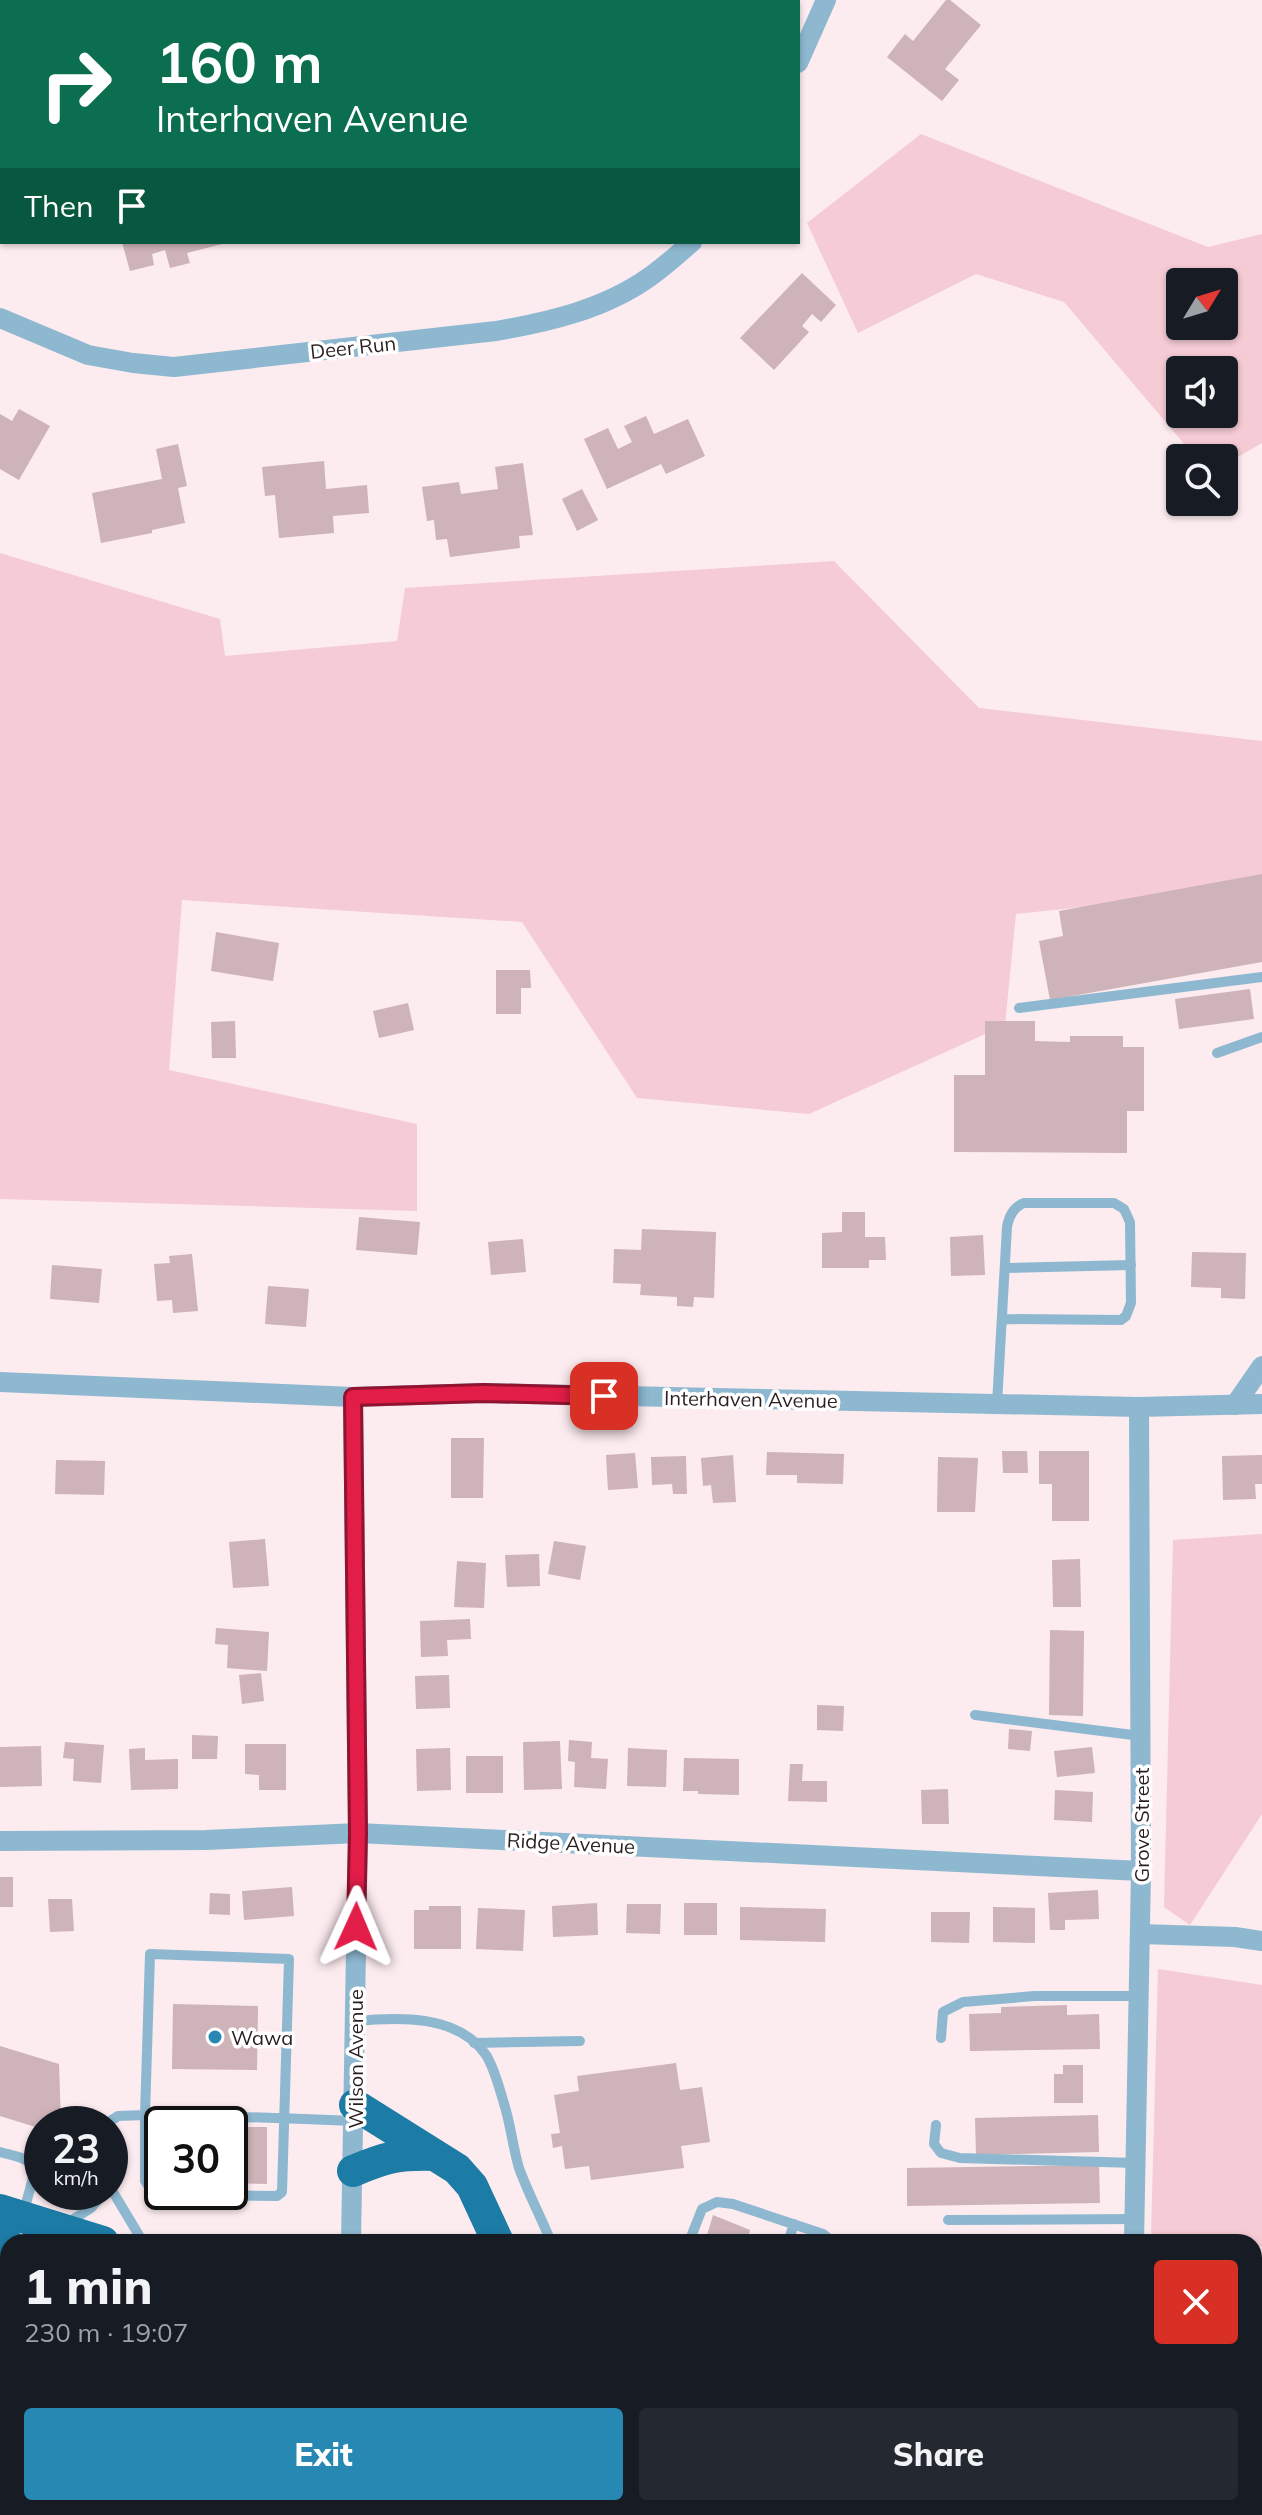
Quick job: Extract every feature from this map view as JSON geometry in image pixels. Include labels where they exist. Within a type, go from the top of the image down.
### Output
[{"type":"highway","points":[[355,2113],[457,2169],[472,2186],[494,2234]]},
{"type":"highway","points":[[353,2171],[401,2154],[434,2155]]},
{"type":"highway","points":[[10,2224],[59,2228],[78,2234]]},
{"type":"street","points":[[800,58],[826,0]]},
{"type":"street","name":"Deer Run","points":[[0,318],[88,355],[174,367],[545,323],[615,298],[648,278],[690,244]]},
{"type":"street","points":[[1235,1405],[1262,1366]]},
{"type":"street","name":"Interhaven Avenue","points":[[0,1382],[353,1397],[484,1393],[1139,1407],[1262,1404]]},
{"type":"street","name":"Wilson Avenue","points":[[351,2234],[358,1833],[353,1397]]},
{"type":"street","name":"Grove Street","points":[[1134,2234],[1141,1934],[1139,1407]]},
{"type":"street","name":"Ridge Avenue","points":[[0,1841],[206,1840],[358,1833],[1141,1871]]},
{"type":"street","points":[[1141,1934],[1235,1937],[1262,1941]]},
{"type":"lane","points":[[1019,1008],[1262,977]]},
{"type":"lane","points":[[1217,1053],[1262,1037]]},
{"type":"lane","points":[[997,1404],[1007,1227],[1011,1214],[1024,1203],[1114,1203],[1127,1213],[1130,1222],[1130,1311],[1121,1320],[1002,1319]]},
{"type":"lane","points":[[1005,1268],[1131,1265]]},
{"type":"lane","points":[[975,1715],[1141,1736]]},
{"type":"lane","points":[[145,2106],[150,1954],[289,1959],[282,2192],[277,2196],[248,2192]]},
{"type":"lane","points":[[941,2038],[943,2012],[963,2002],[1035,1996],[1139,1996]]},
{"type":"lane","points":[[355,2021],[418,2018],[456,2031],[474,2043],[488,2058],[506,2109],[519,2166],[548,2234]]},
{"type":"lane","points":[[474,2043],[580,2041]]},
{"type":"lane","points":[[248,2123],[355,2113]]},
{"type":"lane","points":[[936,2125],[934,2144],[941,2153],[960,2158],[1136,2163]]},
{"type":"lane","points":[[0,2152],[25,2159],[35,2170],[10,2224]]},
{"type":"lane","points":[[692,2234],[702,2209],[717,2202],[733,2204],[823,2234]]},
{"type":"lane","points":[[59,2228],[88,2210]]},
{"type":"lane","points":[[124,2210],[138,2234]]},
{"type":"lane","points":[[948,2220],[1135,2219]]},
{"type":"lane","points":[[791,2234],[794,2224]]},
{"type":"shaded area","points":[[921,134],[1208,247],[1262,234],[1262,443],[1238,457],[1238,444],[1184,444],[1171,428],[1238,428],[1238,356],[1166,356],[1166,423],[1064,302],[976,274],[858,333],[807,223]]},
{"type":"shaded area","points":[[0,553],[220,619],[225,656],[397,641],[405,588],[834,561],[979,708],[1262,741],[1262,888],[1016,914],[1005,1025],[809,1114],[637,1098],[522,922],[182,900],[169,1070],[417,1124],[417,1211],[0,1199]]},
{"type":"shaded area","points":[[1262,1534],[1262,1814],[1190,1925],[1164,1907],[1173,1540]]},
{"type":"shaded area","points":[[1158,1969],[1262,1985],[1262,2234],[1151,2234]]},
{"type":"building","points":[[946,0],[981,25],[945,69],[959,80],[942,101],[887,57],[905,34],[913,41]]},
{"type":"building","points":[[123,244],[222,244],[187,253],[190,263],[170,268],[165,250],[152,254],[154,265],[130,271]]},
{"type":"building","points":[[802,273],[836,305],[821,322],[812,314],[802,326],[809,332],[774,370],[740,338]]},
{"type":"building","points":[[19,409],[50,426],[19,480],[0,469],[0,414],[12,421]]},
{"type":"building","points":[[646,416],[654,434],[688,419],[705,456],[666,474],[661,464],[607,489],[584,439],[608,428],[618,449],[632,442],[624,426]]},
{"type":"building","points":[[178,444],[187,486],[178,488],[185,523],[101,543],[92,493],[162,479],[156,449]]},
{"type":"building","points":[[324,461],[326,489],[367,485],[369,513],[333,516],[334,533],[279,538],[275,495],[265,496],[262,467]]},
{"type":"building","points":[[523,463],[533,535],[519,536],[520,548],[450,557],[447,539],[436,540],[434,520],[427,521],[422,487],[459,482],[461,494],[498,489],[495,467]]},
{"type":"building","points":[[582,489],[598,520],[577,531],[562,499]]},
{"type":"building","points":[[1262,874],[1262,962],[1050,1000],[1039,941],[1063,936],[1059,911]]},
{"type":"building","points":[[216,932],[279,943],[273,981],[211,971]]},
{"type":"building","points":[[496,970],[530,970],[531,988],[521,988],[521,1014],[496,1014]]},
{"type":"building","points":[[1250,989],[1254,1019],[1179,1029],[1175,999]]},
{"type":"building","points":[[408,1003],[414,1030],[379,1038],[373,1011]]},
{"type":"building","points":[[235,1021],[236,1058],[212,1058],[211,1022]]},
{"type":"building","points":[[985,1021],[1035,1021],[1035,1041],[1070,1042],[1070,1036],[1123,1036],[1123,1047],[1144,1047],[1144,1111],[1127,1111],[1127,1153],[954,1152],[954,1075],[985,1075]]},
{"type":"building","points":[[842,1212],[865,1212],[865,1237],[885,1237],[886,1260],[869,1260],[869,1268],[822,1268],[822,1233],[842,1232]]},
{"type":"building","points":[[359,1217],[420,1222],[417,1255],[356,1250]]},
{"type":"building","points":[[642,1229],[716,1232],[714,1298],[694,1297],[693,1307],[677,1306],[677,1297],[640,1295],[641,1284],[613,1283],[614,1249],[641,1250]]},
{"type":"building","points":[[983,1235],[985,1275],[951,1276],[950,1237]]},
{"type":"building","points":[[523,1239],[526,1272],[491,1275],[488,1242]]},
{"type":"building","points":[[1192,1252],[1246,1253],[1245,1299],[1221,1298],[1221,1288],[1191,1287]]},
{"type":"building","points":[[192,1254],[198,1311],[173,1313],[172,1300],[157,1301],[154,1264],[170,1263],[169,1256]]},
{"type":"building","points":[[52,1265],[102,1269],[99,1303],[50,1299]]},
{"type":"building","points":[[268,1286],[309,1289],[306,1327],[265,1324]]},
{"type":"building","points":[[451,1438],[484,1438],[483,1498],[451,1498]]},
{"type":"building","points":[[1002,1451],[1027,1451],[1028,1473],[1003,1473]]},
{"type":"building","points":[[1039,1451],[1089,1451],[1089,1521],[1052,1521],[1052,1484],[1039,1484]]},
{"type":"building","points":[[767,1452],[844,1454],[843,1484],[797,1483],[797,1475],[766,1475]]},
{"type":"building","points":[[635,1453],[638,1488],[608,1490],[606,1455]]},
{"type":"building","points":[[733,1455],[736,1502],[713,1503],[711,1485],[703,1486],[701,1458]]},
{"type":"building","points":[[1262,1455],[1262,1484],[1255,1484],[1256,1499],[1223,1500],[1222,1456]]},
{"type":"building","points":[[686,1456],[687,1494],[673,1494],[672,1484],[652,1485],[651,1457]]},
{"type":"building","points":[[938,1457],[978,1458],[975,1512],[937,1512]]},
{"type":"building","points":[[56,1460],[105,1461],[104,1495],[55,1494]]},
{"type":"building","points":[[265,1539],[269,1586],[233,1588],[229,1542]]},
{"type":"building","points":[[554,1541],[586,1546],[580,1580],[548,1574]]},
{"type":"building","points":[[539,1554],[540,1586],[507,1587],[505,1555]]},
{"type":"building","points":[[1080,1559],[1081,1607],[1053,1607],[1052,1560]]},
{"type":"building","points":[[457,1561],[486,1563],[484,1608],[454,1607]]},
{"type":"building","points":[[470,1619],[471,1639],[447,1640],[448,1656],[421,1657],[420,1621]]},
{"type":"building","points":[[216,1628],[269,1632],[267,1671],[227,1668],[228,1645],[215,1644]]},
{"type":"building","points":[[1050,1630],[1084,1631],[1083,1716],[1049,1715]]},
{"type":"building","points":[[261,1673],[264,1701],[242,1704],[239,1675]]},
{"type":"building","points":[[449,1675],[450,1708],[416,1709],[415,1676]]},
{"type":"building","points":[[817,1705],[844,1706],[843,1731],[817,1730]]},
{"type":"building","points":[[1009,1729],[1032,1731],[1030,1751],[1008,1749]]},
{"type":"building","points":[[192,1735],[218,1736],[217,1759],[192,1759]]},
{"type":"building","points":[[569,1740],[592,1742],[591,1758],[608,1759],[606,1789],[574,1787],[575,1762],[568,1761]]},
{"type":"building","points":[[560,1741],[562,1789],[524,1790],[523,1742]]},
{"type":"building","points":[[65,1742],[104,1745],[101,1783],[73,1781],[74,1759],[63,1758]]},
{"type":"building","points":[[245,1744],[286,1744],[286,1790],[259,1790],[259,1775],[245,1774]]},
{"type":"building","points":[[41,1746],[42,1786],[0,1787],[0,1747]]},
{"type":"building","points":[[1092,1747],[1095,1773],[1057,1777],[1054,1751]]},
{"type":"building","points":[[145,1748],[145,1760],[178,1759],[178,1789],[131,1790],[129,1749]]},
{"type":"building","points":[[450,1748],[451,1790],[417,1791],[416,1749]]},
{"type":"building","points":[[628,1748],[667,1750],[666,1787],[627,1786]]},
{"type":"building","points":[[466,1756],[503,1756],[503,1793],[466,1793]]},
{"type":"building","points":[[684,1758],[739,1759],[739,1795],[683,1791]]},
{"type":"building","points":[[790,1764],[803,1764],[802,1781],[827,1781],[827,1802],[788,1801]]},
{"type":"building","points":[[948,1789],[949,1824],[922,1824],[921,1790]]},
{"type":"building","points":[[1055,1790],[1093,1792],[1092,1822],[1054,1820]]},
{"type":"building","points":[[0,1877],[13,1877],[13,1907],[0,1907]]},
{"type":"building","points":[[292,1887],[294,1916],[244,1920],[242,1891]]},
{"type":"building","points":[[1098,1890],[1099,1919],[1065,1920],[1065,1930],[1050,1930],[1048,1893]]},
{"type":"building","points":[[210,1893],[230,1894],[230,1915],[209,1914]]},
{"type":"building","points":[[48,1899],[72,1899],[74,1931],[50,1932]]},
{"type":"building","points":[[597,1903],[598,1935],[553,1937],[552,1906]]},
{"type":"building","points":[[684,1903],[717,1903],[717,1935],[684,1935]]},
{"type":"building","points":[[627,1904],[661,1904],[660,1934],[626,1933]]},
{"type":"building","points":[[429,1906],[461,1906],[461,1949],[414,1949],[414,1910],[429,1910]]},
{"type":"building","points":[[740,1907],[826,1909],[825,1942],[740,1940]]},
{"type":"building","points":[[993,1907],[1035,1908],[1035,1943],[993,1942]]},
{"type":"building","points":[[478,1908],[525,1910],[523,1951],[476,1949]]},
{"type":"building","points":[[931,1912],[970,1912],[969,1943],[931,1942]]},
{"type":"building","name":"Wawa","points":[[173,2004],[258,2006],[257,2070],[172,2069]]},
{"type":"building","points":[[1067,2005],[1067,2015],[1099,2014],[1100,2049],[970,2051],[969,2014],[1001,2013],[1001,2007]]},
{"type":"building","points":[[0,2046],[59,2064],[60,2106],[24,2106],[24,2123],[0,2116]]},
{"type":"building","points":[[676,2063],[680,2090],[702,2087],[710,2142],[681,2146],[684,2168],[591,2180],[589,2166],[565,2169],[562,2146],[553,2148],[551,2134],[560,2133],[554,2095],[579,2091],[577,2076]]},
{"type":"building","points":[[1063,2065],[1083,2065],[1083,2103],[1054,2103],[1054,2074],[1063,2074]]},
{"type":"building","points":[[1098,2115],[1099,2152],[976,2155],[975,2118]]},
{"type":"building","points":[[248,2127],[267,2127],[267,2184],[248,2183]]},
{"type":"building","points":[[1099,2165],[1100,2203],[907,2206],[907,2168]]},
{"type":"building","points":[[713,2215],[750,2230],[749,2234],[707,2234]]},
{"type":"place","name":"Wawa","points":[[215,2037]]},
{"type":"route","points":[[356,1927],[358,1833],[353,1397],[484,1393],[604,1396]]}]
